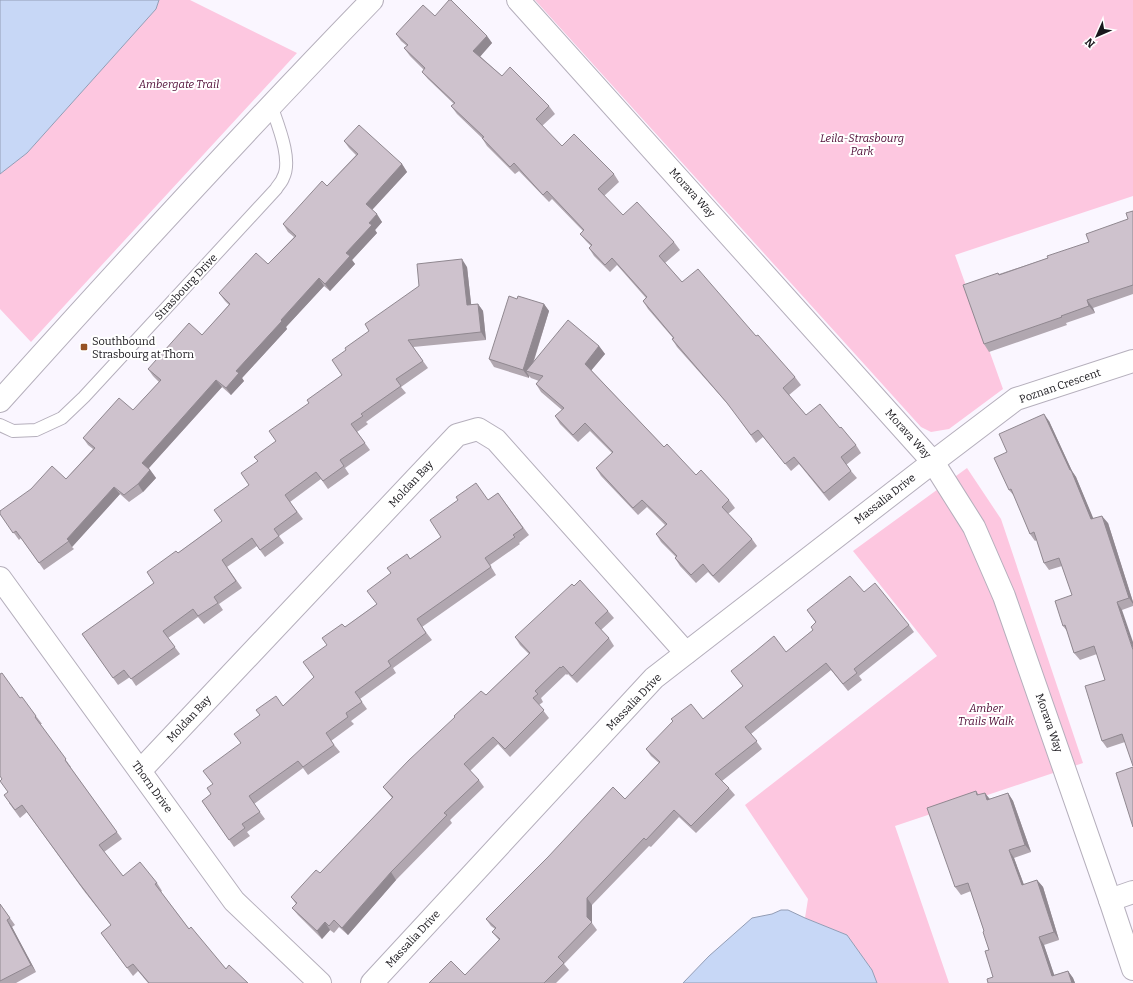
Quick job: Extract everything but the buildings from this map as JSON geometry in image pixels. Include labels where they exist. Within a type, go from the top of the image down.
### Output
[{"type":"street","points":[[0,401],[139,246],[372,0]]},
{"type":"street","name":"Morava Way","points":[[518,0],[933,462],[974,527],[1004,596],[1133,969]]},
{"type":"street","name":"Poznan Crescent","points":[[933,462],[1016,399],[1133,361]]},
{"type":"street","name":"Moldan Bay","points":[[140,771],[457,435],[478,429],[496,440],[686,653]]},
{"type":"street","name":"Massalia Drive","points":[[372,983],[654,678],[933,462]]},
{"type":"street","name":"Thorn Drive","points":[[0,578],[234,901],[320,983]]},
{"type":"street","points":[[1110,900],[1133,892]]},
{"type":"lane","name":"Strasbourg Drive","points":[[0,425],[13,431],[36,430],[62,418],[84,397],[276,189],[284,178],[286,161],[283,139],[271,105]]},
{"type":"green space","name":"Ambergate Trail","points":[[159,0],[190,0],[297,53],[31,342],[0,309],[0,174],[27,153],[156,9]]},
{"type":"green space","name":"Leila-Strasbourg Park","points":[[535,0],[1133,0],[1133,196],[955,255],[1003,389],[949,429],[931,432],[921,427]]},
{"type":"green space","name":"Amber Trails Walk","points":[[967,468],[1001,519],[1083,763],[895,826],[949,983],[877,983],[872,970],[847,935],[805,918],[808,899],[745,805],[937,656],[853,551]]},
{"type":"water","points":[[0,0],[159,0],[156,9],[27,153],[0,174]]},
{"type":"water","points":[[781,910],[788,910],[847,935],[872,970],[877,983],[683,983],[709,956],[752,918],[772,914]]},
{"type":"place","name":"Southbound Strasbourg at Thorn","points":[[84,347]]}]
